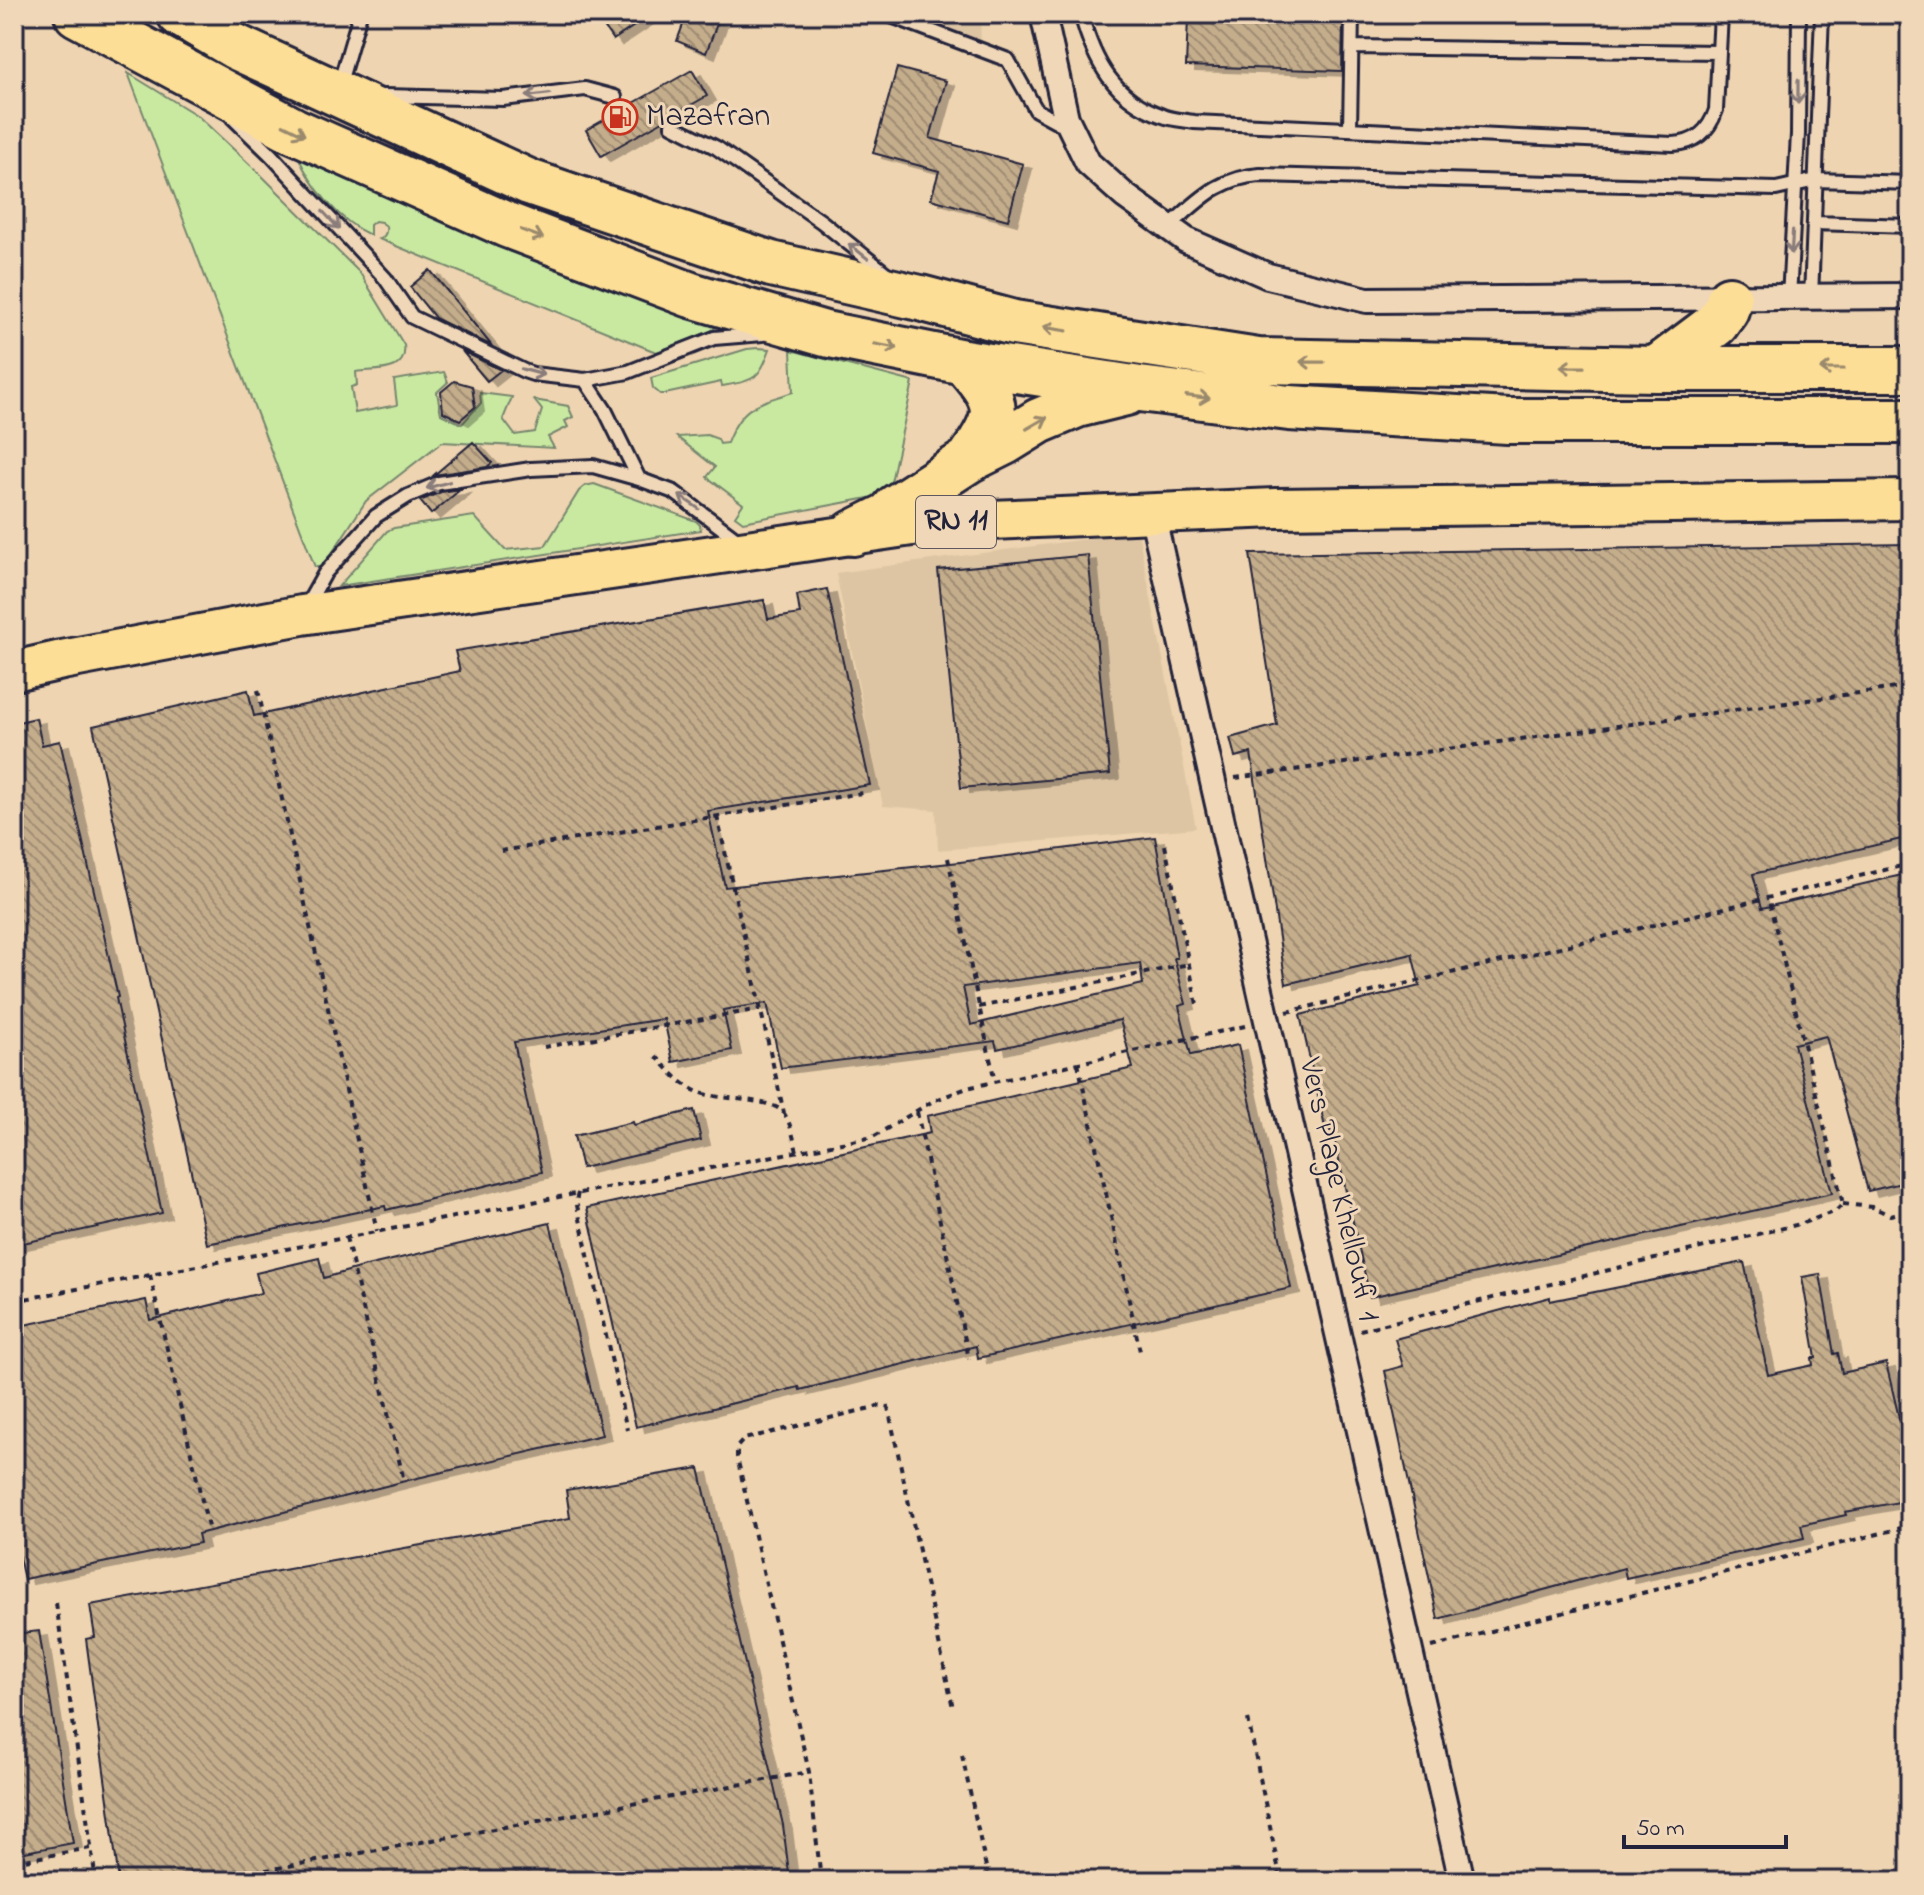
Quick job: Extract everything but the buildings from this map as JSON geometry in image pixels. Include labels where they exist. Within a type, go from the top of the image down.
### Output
[{"type":"highway","points":[[77,14],[293,130],[507,225],[691,295],[825,334],[964,362],[1289,408],[1508,421],[1910,421]]},
{"type":"highway","points":[[180,14],[224,30],[337,94],[529,182],[771,264],[1014,323],[1258,361],[1656,369],[1910,369]]},
{"type":"highway","points":[[1656,369],[1716,324],[1726,310],[1729,299]]},
{"type":"highway","points":[[964,362],[982,382],[992,403],[990,427],[969,460]]},
{"type":"highway","points":[[853,533],[889,515],[896,507],[969,460],[1057,412],[1140,389]]},
{"type":"main road","name":"RN 11","points":[[14,671],[302,615],[853,533],[967,521],[1276,508],[1910,500]]},
{"type":"street","points":[[1043,14],[1066,118],[1088,163],[1125,196],[1186,240],[1268,276],[1367,300],[1910,296]]},
{"type":"street","name":"Vers Plage Khelloufi 1","points":[[1152,513],[1462,1881]]},
{"type":"lane","points":[[360,14],[337,94],[503,99],[585,89],[615,97]]},
{"type":"lane","points":[[886,14],[1008,60],[1036,110],[1071,130]]},
{"type":"lane","points":[[1081,14],[1098,63],[1115,87],[1138,105],[1165,117],[1194,122],[1683,143],[1701,135],[1716,110],[1721,14]]},
{"type":"lane","points":[[1350,128],[1352,14]]},
{"type":"lane","points":[[1799,14],[1795,186],[1800,298]]},
{"type":"lane","points":[[1800,298],[1814,223],[1822,14]]},
{"type":"lane","points":[[126,41],[195,82],[217,103]]},
{"type":"lane","points":[[1352,47],[1719,52]]},
{"type":"lane","points":[[228,113],[385,278],[412,317],[524,371],[585,380],[628,372],[714,338],[764,333],[825,334]]},
{"type":"lane","points":[[672,125],[729,156],[822,222],[920,298]]},
{"type":"lane","points":[[1168,227],[1213,189],[1242,176],[1776,189],[1816,180],[1910,183]]},
{"type":"lane","points":[[1814,223],[1910,226]]},
{"type":"lane","points":[[585,380],[605,410],[639,479]]},
{"type":"lane","points":[[302,615],[325,573],[376,516],[408,496],[439,483],[531,469],[593,466],[639,479],[674,492],[751,550]]},
{"type":"path","points":[[1213,781],[1910,686]]},
{"type":"path","points":[[258,690],[377,1231]]},
{"type":"path","points":[[501,851],[868,792]]},
{"type":"path","points":[[717,816],[784,1113],[797,1151]]},
{"type":"path","points":[[1165,845],[1197,1005]]},
{"type":"path","points":[[948,858],[995,1082]]},
{"type":"path","points":[[14,1301],[873,1137],[933,1101],[995,1082],[1267,1021],[1293,1010],[1910,864]]},
{"type":"path","points":[[1768,897],[1843,1204]]},
{"type":"path","points":[[979,1007],[1189,964]]},
{"type":"path","points":[[544,1047],[760,1009]]},
{"type":"path","points":[[656,1056],[683,1083],[699,1092],[774,1105],[784,1113]]},
{"type":"path","points":[[1078,1063],[1141,1356]]},
{"type":"path","points":[[917,1112],[969,1359]]},
{"type":"path","points":[[578,1193],[576,1201],[627,1430]]},
{"type":"path","points":[[1843,1204],[1872,1207],[1890,1215],[1910,1211]]},
{"type":"path","points":[[1338,1333],[1355,1332],[1800,1224],[1836,1211],[1843,1204]]},
{"type":"path","points":[[346,1237],[404,1481]]},
{"type":"path","points":[[150,1275],[209,1531]]},
{"type":"path","points":[[821,1881],[809,1772],[737,1457],[737,1447],[744,1439],[879,1406],[888,1407],[953,1708]]},
{"type":"path","points":[[1410,1653],[1910,1526]]},
{"type":"path","points":[[56,1603],[96,1881]]},
{"type":"path","points":[[1248,1719],[1281,1881]]},
{"type":"path","points":[[962,1755],[989,1881]]},
{"type":"path","points":[[206,1881],[809,1772]]},
{"type":"path","points":[[14,1862],[90,1848]]},
{"type":"path","points":[[1902,1881],[1910,1880]]},
{"type":"shaded area","points":[[902,14],[980,14],[981,47]]},
{"type":"shaded area","points":[[1138,532],[1196,828],[938,850],[936,810],[883,806],[836,573]]},
{"type":"green space","points":[[128,73],[198,116],[360,273],[404,345],[404,354],[401,361],[389,368],[356,372],[357,385],[351,387],[355,413],[397,405],[394,380],[444,372],[448,382],[437,392],[441,414],[462,424],[481,403],[480,393],[512,397],[503,419],[515,435],[535,432],[542,410],[534,400],[568,406],[573,417],[565,421],[568,427],[548,437],[554,448],[442,442],[366,501],[323,567],[315,567]]},
{"type":"green space","points":[[298,156],[718,323],[712,331],[657,352],[651,350],[379,239],[386,230],[381,222],[375,221],[370,225],[370,235],[359,229],[327,202]]},
{"type":"green space","points":[[758,348],[770,349],[758,373],[749,380],[722,386],[721,382],[665,394],[653,388],[651,378]]},
{"type":"green space","points":[[791,350],[913,382],[891,482],[884,495],[743,522],[735,516],[743,504],[707,477],[715,467],[677,437],[707,435],[718,439],[720,444],[727,443],[745,413],[793,392]]},
{"type":"green space","points":[[594,484],[696,521],[701,530],[339,586],[387,531],[394,528],[474,516],[505,550],[545,546],[579,491]]},
{"type":"place","name":"Mazafran","points":[[620,117]]}]
